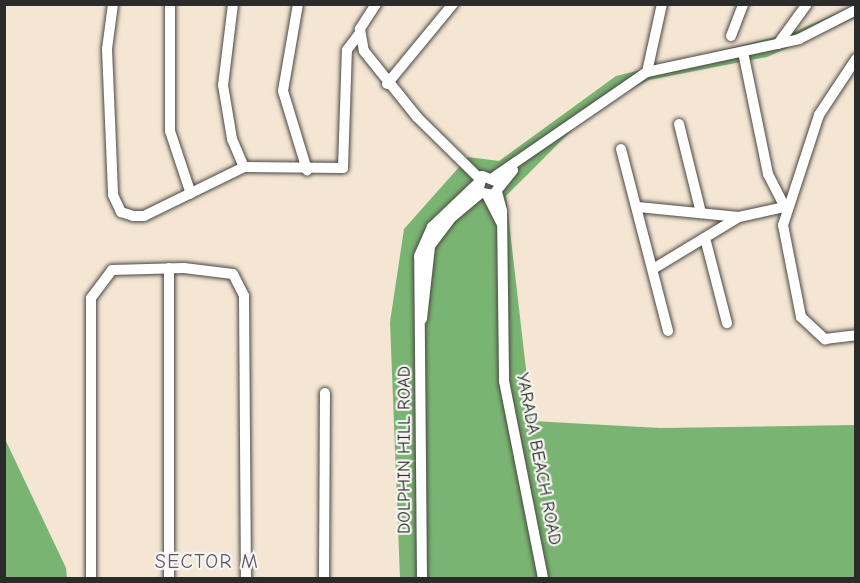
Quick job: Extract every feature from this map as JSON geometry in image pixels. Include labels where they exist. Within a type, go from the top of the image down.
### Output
[{"type":"street","points":[[113,4],[106,49],[116,204],[121,212],[144,216],[244,167],[307,170],[343,168],[347,50],[376,4]]},
{"type":"street","points":[[170,4],[170,131],[190,194]]},
{"type":"street","points":[[233,4],[223,85],[232,139],[244,167]]},
{"type":"street","points":[[298,4],[283,91],[307,170]]},
{"type":"street","points":[[387,84],[453,4]]},
{"type":"street","points":[[662,4],[647,72],[777,44],[855,10]]},
{"type":"street","points":[[731,36],[743,4]]},
{"type":"street","points":[[777,44],[807,4]]},
{"type":"street","points":[[359,34],[387,84],[487,187]]},
{"type":"street","points":[[743,52],[768,174],[785,207]]},
{"type":"street","points":[[855,59],[819,116],[785,207],[786,247],[801,317],[825,339],[855,335]]},
{"type":"street","name":"DOLPHIN HILL ROAD","points":[[422,579],[421,322],[430,246],[451,218],[487,187],[647,72]]},
{"type":"street","points":[[679,124],[701,213]]},
{"type":"street","points":[[621,149],[638,207],[668,332]]},
{"type":"street","name":"YARADA BEACH ROAD","points":[[487,187],[501,224],[504,381],[543,579]]},
{"type":"street","points":[[638,207],[739,217],[785,207]]},
{"type":"street","points":[[653,269],[739,217]]},
{"type":"street","points":[[705,238],[727,323]]},
{"type":"street","points":[[169,268],[169,579]]},
{"type":"street","points":[[91,579],[91,298],[112,270],[169,268],[233,274],[244,296],[246,579]]},
{"type":"street","points":[[324,579],[325,393]]},
{"type":"green space","points":[[855,5],[855,18],[767,57],[649,80],[594,108],[506,196],[532,421],[660,428],[855,425],[855,578],[400,578],[390,322],[404,229],[468,157],[499,161],[616,76],[792,33]]},
{"type":"green space","points":[[5,439],[66,568],[67,578],[5,578]]},
{"type":"district","name":"SECTOR M","points":[[207,561]]}]
